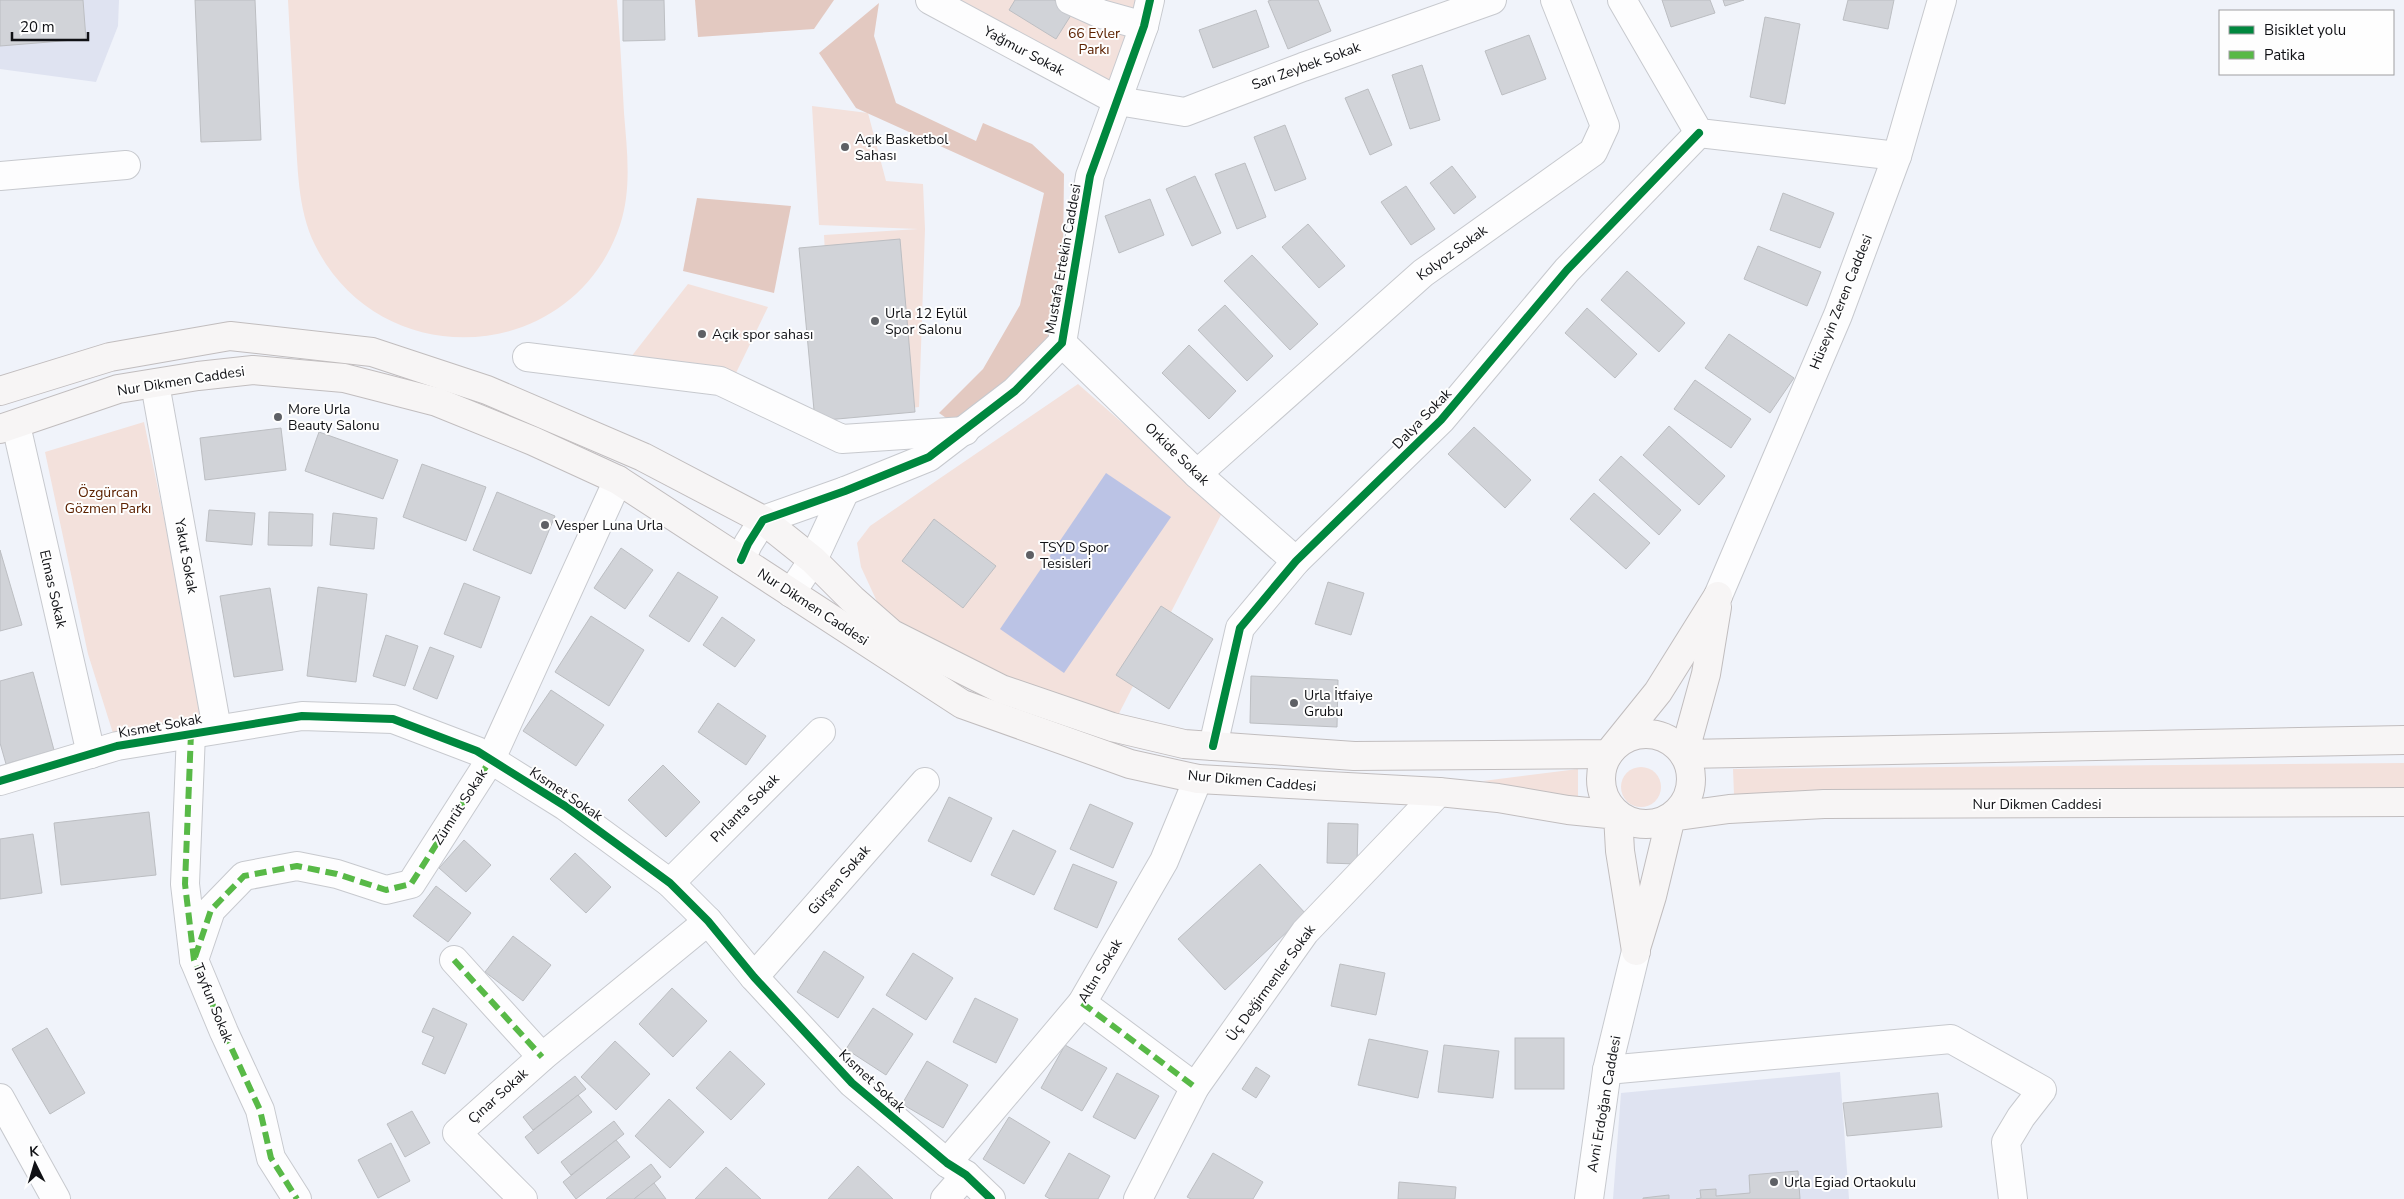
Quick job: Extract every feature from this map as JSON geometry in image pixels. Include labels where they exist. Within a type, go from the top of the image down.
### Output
[{"type":"main road","name":"Nur Dikmen Caddesi","points":[[0,391],[110,357],[230,336],[372,352],[495,394],[643,457],[763,520],[813,560],[852,599],[892,634],[1001,689],[1112,727],[1184,744],[1354,756],[1608,754]]},
{"type":"main road","name":"Nur Dikmen Caddesi","points":[[8,427],[118,389],[198,376],[253,370],[344,378],[437,402],[532,441],[618,480],[962,704],[1130,764],[1198,779],[1439,792],[1498,798],[1568,810],[1618,815]]},
{"type":"main road","points":[[1684,754],[1706,674],[1718,596]]},
{"type":"main road","points":[[1618,815],[1606,801],[1602,786],[1602,771],[1608,754],[1658,692],[1718,596]]},
{"type":"main road","points":[[1608,754],[1623,740],[1645,734],[1667,739],[1684,754],[1691,776],[1690,791],[1684,804],[1671,817],[1659,822],[1644,824],[1629,820],[1616,812],[1618,815],[1620,851],[1636,951]]},
{"type":"main road","points":[[1684,754],[2404,740]]},
{"type":"main road","name":"Nur Dikmen Caddesi","points":[[1671,817],[1729,809],[1824,804],[2404,802]]},
{"type":"main road","points":[[1636,951],[1652,896],[1671,817]]},
{"type":"street","name":"Yağmur Sokak","points":[[930,0],[1118,101]]},
{"type":"street","points":[[1070,0],[1101,14],[1144,26]]},
{"type":"street","name":"Mustafa Ertekin Caddesi","points":[[763,520],[845,491],[929,457],[1015,391],[1062,342],[1090,176],[1144,26],[1150,0]]},
{"type":"street","name":"Sarı Zeybek Sokak","points":[[1118,101],[1185,112],[1303,67],[1492,0]]},
{"type":"street","name":"Kolyoz Sokak","points":[[1197,474],[1423,273],[1593,152],[1605,126],[1555,0]]},
{"type":"street","points":[[1622,0],[1699,133],[1897,156]]},
{"type":"street","name":"Hüseyin Zeren Caddesi","points":[[1718,596],[1838,315],[1897,156],[1942,0]]},
{"type":"street","name":"Dalya Sokak","points":[[1213,746],[1240,628],[1296,561],[1441,420],[1567,270],[1699,133]]},
{"type":"street","points":[[0,176],[126,165]]},
{"type":"street","name":"Orkide Sokak","points":[[1062,342],[1197,474],[1296,561]]},
{"type":"street","points":[[526,357],[720,380],[842,439],[965,431]]},
{"type":"street","name":"Yakut Sokak","points":[[155,384],[217,729]]},
{"type":"street","name":"Elmas Sokak","points":[[8,427],[91,754]]},
{"type":"street","name":"Zümrüt Sokak","points":[[194,960],[211,910],[244,876],[297,866],[337,874],[386,890],[411,884],[491,759],[618,480]]},
{"type":"street","points":[[791,593],[813,560],[845,491]]},
{"type":"street","points":[[741,560],[748,544],[763,520]]},
{"type":"street","name":"Kısmet Sokak","points":[[0,781],[117,746],[302,716],[393,719],[477,750],[565,806],[670,883],[708,921],[754,977],[852,1083],[990,1199]]},
{"type":"street","name":"Pırlanta Sokak","points":[[670,883],[821,732]]},
{"type":"street","name":"Tayfun Sokak","points":[[191,733],[185,884],[194,960],[224,1032],[260,1110],[271,1158],[297,1199]]},
{"type":"street","name":"Altın Sokak","points":[[945,1199],[956,1169],[1082,1003],[1164,861],[1198,779]]},
{"type":"street","name":"Gürşen Sokak","points":[[754,977],[924,782]]},
{"type":"street","name":"Üç Değirmenler Sokak","points":[[1138,1199],[1195,1088],[1305,932],[1439,792]]},
{"type":"street","points":[[454,960],[542,1057],[708,921]]},
{"type":"street","name":"Avni Erdoğan Caddesi","points":[[1589,1199],[1607,1070],[1636,951]]},
{"type":"street","points":[[1082,1003],[1195,1088]]},
{"type":"street","points":[[1607,1070],[1951,1039],[2042,1090],[2020,1116],[2006,1142],[2013,1199]]},
{"type":"street","name":"Çınar Sokak","points":[[523,1199],[457,1133],[542,1057]]},
{"type":"street","points":[[0,1098],[56,1199]]},
{"type":"shaded area","points":[[0,0],[119,0],[118,26],[96,82],[0,69]]},
{"type":"shaded area","points":[[695,0],[834,0],[814,29],[698,37]]},
{"type":"shaded area","points":[[879,3],[874,36],[896,103],[976,141],[983,123],[1032,144],[1064,174],[1062,343],[965,431],[939,413],[983,369],[1020,305],[1044,193],[856,108],[819,53]]},
{"type":"shaded area","points":[[697,198],[791,206],[774,293],[683,271]]},
{"type":"shaded area","points":[[1840,1072],[1849,1199],[1613,1199],[1621,1093]]},
{"type":"green space","points":[[288,0],[617,0],[627,155],[624,211],[620,225],[596,271],[562,306],[520,328],[475,337],[428,334],[384,317],[345,288],[315,245],[309,231],[299,187]]},
{"type":"green space","name":"66 Evler Parkı","points":[[930,0],[1150,0],[1118,101]]},
{"type":"green space","name":"Urla 12 Eylül Spor Salonu","points":[[812,106],[868,113],[886,181],[923,184],[925,229],[919,407],[834,417],[824,235],[918,229],[819,225]]},
{"type":"green space","name":"Açık spor sahası","points":[[688,284],[768,307],[735,375],[627,362]]},
{"type":"green space","name":"TSYD Spor Tesisleri","points":[[1078,384],[1223,511],[1112,727],[892,634],[861,567],[857,543],[870,526]]},
{"type":"green space","name":"Özgürcan Gözmen Parkı","points":[[144,422],[191,646],[217,729],[117,746],[88,654],[45,452]]},
{"type":"green space","points":[[2404,763],[2404,789],[1779,795],[1734,795],[1733,769]]},
{"type":"green space","points":[[1641,767],[1655,773],[1661,787],[1655,801],[1641,807],[1627,801],[1621,787],[1627,773]]},
{"type":"green space","points":[[1578,769],[1578,797],[1483,781]]},
{"type":"water","points":[[1106,473],[1171,517],[1064,673],[1000,629]]},
{"type":"building","points":[[0,0],[83,0],[86,39],[0,46]]},
{"type":"building","points":[[195,0],[255,0],[261,140],[201,142]]},
{"type":"building","points":[[623,0],[664,0],[665,40],[623,41]]},
{"type":"building","points":[[1015,0],[1054,0],[1073,12],[1056,39],[1009,10]]},
{"type":"building","points":[[1318,0],[1331,31],[1288,49],[1268,1]]},
{"type":"building","points":[[1662,0],[1710,0],[1715,13],[1671,27]]},
{"type":"building","points":[[1723,0],[1744,0],[1725,6]]},
{"type":"building","points":[[1848,0],[1894,0],[1888,29],[1843,20]]},
{"type":"building","points":[[1256,10],[1269,47],[1213,68],[1199,30]]},
{"type":"building","points":[[1765,17],[1800,24],[1785,104],[1750,97]]},
{"type":"building","points":[[1529,35],[1546,79],[1502,95],[1485,51]]},
{"type":"building","points":[[1422,65],[1440,120],[1410,129],[1392,75]]},
{"type":"building","points":[[1368,89],[1392,145],[1370,155],[1345,98]]},
{"type":"building","points":[[1285,125],[1306,179],[1275,191],[1254,137]]},
{"type":"building","points":[[1245,163],[1266,217],[1237,229],[1215,174]]},
{"type":"building","points":[[1452,166],[1476,197],[1454,214],[1430,183]]},
{"type":"building","points":[[1195,176],[1221,233],[1192,246],[1166,189]]},
{"type":"building","points":[[1406,186],[1435,229],[1411,245],[1381,202]]},
{"type":"building","points":[[1783,193],[1834,213],[1820,248],[1770,230]]},
{"type":"building","points":[[1150,199],[1164,235],[1119,253],[1105,216]]},
{"type":"building","points":[[1308,224],[1345,266],[1319,288],[1282,247]]},
{"type":"building","name":"Urla 12 Eylül Spor Salonu","points":[[900,239],[915,412],[815,421],[799,248]]},
{"type":"building","points":[[1758,246],[1821,272],[1807,306],[1744,279]]},
{"type":"building","points":[[1252,255],[1318,324],[1290,350],[1224,281]]},
{"type":"building","points":[[1627,271],[1685,323],[1659,352],[1601,300]]},
{"type":"building","points":[[1225,305],[1273,356],[1247,381],[1198,330]]},
{"type":"building","points":[[1587,308],[1637,354],[1615,378],[1565,333]]},
{"type":"building","points":[[1729,334],[1794,378],[1770,413],[1705,368]]},
{"type":"building","points":[[1189,345],[1236,391],[1209,419],[1162,373]]},
{"type":"building","points":[[1695,380],[1751,419],[1731,448],[1674,409]]},
{"type":"building","points":[[1669,426],[1725,476],[1699,505],[1643,455]]},
{"type":"building","points":[[1474,427],[1531,480],[1505,508],[1448,454]]},
{"type":"building","points":[[281,428],[286,470],[205,480],[200,438]]},
{"type":"building","points":[[319,432],[398,460],[383,499],[305,471]]},
{"type":"building","points":[[1621,456],[1681,510],[1659,535],[1599,480]]},
{"type":"building","points":[[422,464],[486,487],[466,541],[403,517]]},
{"type":"building","points":[[497,492],[555,516],[531,574],[473,550]]},
{"type":"building","points":[[1594,493],[1650,543],[1626,569],[1570,519]]},
{"type":"building","points":[[209,510],[255,513],[252,545],[206,541]]},
{"type":"building","points":[[269,512],[313,514],[312,546],[268,545]]},
{"type":"building","points":[[333,513],[377,518],[374,549],[330,545]]},
{"type":"building","points":[[934,519],[996,566],[963,608],[902,561]]},
{"type":"building","points":[[621,548],[653,570],[625,609],[594,588]]},
{"type":"building","points":[[0,550],[22,625],[0,631]]},
{"type":"building","points":[[678,572],[718,597],[689,642],[649,616]]},
{"type":"building","points":[[1328,582],[1364,593],[1351,635],[1315,624]]},
{"type":"building","points":[[464,583],[500,597],[481,648],[444,634]]},
{"type":"building","points":[[318,587],[367,594],[356,682],[307,676]]},
{"type":"building","points":[[270,588],[283,670],[234,677],[220,596]]},
{"type":"building","points":[[1161,606],[1213,639],[1169,709],[1116,675]]},
{"type":"building","points":[[591,616],[644,650],[609,706],[555,672]]},
{"type":"building","points":[[722,617],[755,640],[735,667],[703,645]]},
{"type":"building","points":[[386,635],[418,646],[405,686],[373,676]]},
{"type":"building","points":[[430,647],[454,656],[437,699],[413,689]]},
{"type":"building","points":[[33,672],[54,750],[6,764],[0,743],[0,681]]},
{"type":"building","name":"Urla İtfaiye Grubu","points":[[1251,676],[1338,680],[1337,727],[1250,723]]},
{"type":"building","points":[[551,690],[604,725],[576,766],[523,731]]},
{"type":"building","points":[[718,703],[766,736],[746,765],[698,732]]},
{"type":"building","points":[[663,765],[700,802],[666,837],[628,800]]},
{"type":"building","points":[[949,797],[992,818],[971,862],[928,841]]},
{"type":"building","points":[[1090,804],[1133,823],[1113,868],[1070,849]]},
{"type":"building","points":[[149,812],[156,875],[61,885],[54,823]]},
{"type":"building","points":[[1328,823],[1358,824],[1357,864],[1327,863]]},
{"type":"building","points":[[1013,830],[1056,851],[1034,895],[991,875]]},
{"type":"building","points":[[33,834],[42,893],[0,899],[0,839]]},
{"type":"building","points":[[464,840],[491,865],[466,892],[439,868]]},
{"type":"building","points":[[575,853],[611,887],[586,913],[550,879]]},
{"type":"building","points":[[1073,864],[1117,882],[1097,928],[1054,909]]},
{"type":"building","points":[[1260,864],[1306,914],[1225,990],[1178,939]]},
{"type":"building","points":[[436,886],[471,913],[448,942],[413,916]]},
{"type":"building","points":[[513,936],[551,965],[523,1001],[485,972]]},
{"type":"building","points":[[824,951],[864,977],[838,1018],[797,992]]},
{"type":"building","points":[[913,953],[953,978],[926,1020],[886,995]]},
{"type":"building","points":[[1340,964],[1385,973],[1376,1015],[1331,1006]]},
{"type":"building","points":[[672,988],[707,1021],[673,1057],[639,1024]]},
{"type":"building","points":[[975,998],[1018,1019],[996,1063],[953,1042]]},
{"type":"building","points":[[433,1008],[467,1024],[445,1074],[422,1064],[434,1037],[422,1032]]},
{"type":"building","points":[[873,1008],[913,1034],[886,1075],[846,1049]]},
{"type":"building","points":[[47,1028],[85,1093],[50,1114],[12,1049]]},
{"type":"building","points":[[1515,1038],[1564,1038],[1564,1089],[1515,1089]]},
{"type":"building","points":[[1369,1039],[1428,1051],[1418,1098],[1358,1085]]},
{"type":"building","points":[[615,1041],[650,1074],[616,1110],[581,1077]]},
{"type":"building","points":[[1065,1045],[1107,1068],[1082,1111],[1041,1088]]},
{"type":"building","points":[[1444,1045],[1499,1051],[1493,1098],[1438,1092]]},
{"type":"building","points":[[730,1051],[765,1084],[731,1120],[696,1088]]},
{"type":"building","points":[[927,1061],[968,1085],[943,1128],[902,1104]]},
{"type":"building","points":[[1256,1067],[1270,1076],[1256,1098],[1242,1089]]},
{"type":"building","points":[[1117,1073],[1159,1096],[1135,1139],[1093,1117]]},
{"type":"building","points":[[575,1076],[586,1089],[533,1130],[523,1117]]},
{"type":"building","points":[[1938,1093],[1942,1127],[1847,1136],[1843,1103]]},
{"type":"building","points":[[578,1095],[592,1112],[538,1154],[525,1137]]},
{"type":"building","points":[[669,1099],[704,1132],[670,1168],[635,1136]]},
{"type":"building","points":[[412,1111],[430,1143],[405,1157],[387,1124]]},
{"type":"building","points":[[1009,1117],[1050,1142],[1024,1184],[983,1159]]},
{"type":"building","points":[[614,1121],[624,1134],[571,1175],[561,1162]]},
{"type":"building","points":[[616,1140],[630,1157],[576,1199],[563,1182]]},
{"type":"building","points":[[391,1143],[410,1181],[378,1198],[358,1160]]},
{"type":"building","points":[[1069,1153],[1110,1176],[1098,1199],[1050,1199],[1045,1196]]},
{"type":"building","points":[[1213,1153],[1263,1182],[1253,1199],[1191,1199],[1187,1197]]},
{"type":"building","points":[[651,1164],[661,1177],[634,1199],[606,1199]]},
{"type":"building","points":[[858,1166],[893,1199],[828,1199]]},
{"type":"building","points":[[726,1167],[761,1199],[695,1199]]},
{"type":"building","name":"Urla Egiad Ortaokulu","points":[[1798,1171],[1800,1199],[1696,1199],[1701,1198],[1700,1190],[1716,1189],[1716,1196],[1750,1193],[1749,1175]]},
{"type":"building","points":[[1399,1182],[1456,1187],[1455,1199],[1398,1199]]},
{"type":"building","points":[[654,1183],[666,1199],[634,1199]]},
{"type":"building","points":[[1669,1195],[1669,1199],[1643,1199],[1643,1198]]},
{"type":"marked path","points":[[191,733],[185,884],[194,960],[224,1032],[260,1110],[271,1158],[297,1199]]},
{"type":"marked path","points":[[195,957],[211,910],[244,876],[297,866],[337,874],[386,890],[411,884],[491,759]]},
{"type":"marked path","points":[[454,960],[542,1057]]},
{"type":"marked path","points":[[1082,1003],[1195,1087]]},
{"type":"cycle path","points":[[741,560],[748,544],[763,520],[845,491],[929,457],[1015,391],[1062,343],[1090,176],[1144,26],[1150,0]]},
{"type":"cycle path","points":[[1213,746],[1240,628],[1296,561],[1441,420],[1567,270],[1699,133]]},
{"type":"cycle path","points":[[0,781],[117,746],[302,716],[393,719],[477,751],[565,806],[670,883],[708,921],[754,977],[852,1083],[947,1163],[966,1175],[991,1199]]},
{"type":"place","name":"Açık Basketbol Sahası","points":[[845,147]]},
{"type":"place","name":"Urla 12 Eylül Spor Salonu","points":[[875,321]]},
{"type":"place","name":"Açık spor sahası","points":[[702,334]]},
{"type":"place","name":"More Urla Beauty Salonu","points":[[278,417]]},
{"type":"place","name":"Vesper Luna Urla","points":[[545,525]]},
{"type":"place","name":"TSYD Spor Tesisleri","points":[[1030,555]]},
{"type":"place","name":"Urla İtfaiye Grubu","points":[[1294,703]]},
{"type":"place","name":"Urla Egiad Ortaokulu","points":[[1774,1182]]}]
